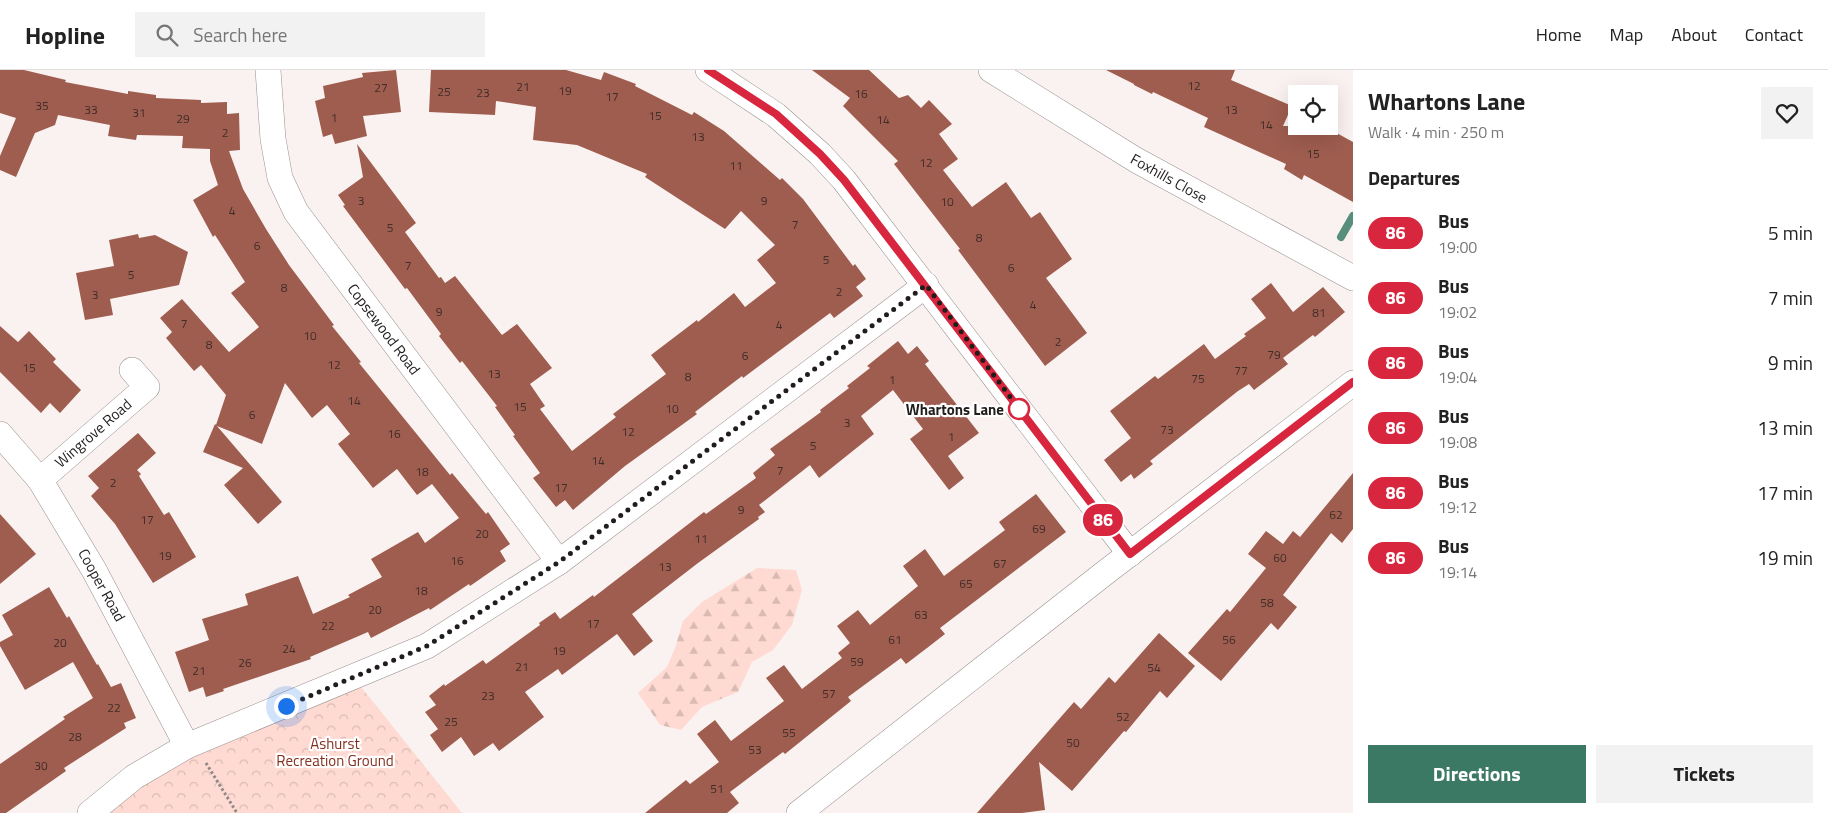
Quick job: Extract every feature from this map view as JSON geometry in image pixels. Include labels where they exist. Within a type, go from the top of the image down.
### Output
[{"type":"street","name":"Copsewood Road","points":[[268,70],[273,139],[280,178],[296,212],[559,562]]},
{"type":"street","points":[[708,70],[776,114],[820,154],[844,180],[1130,554]]},
{"type":"street","name":"Foxhills Close","points":[[991,70],[1136,160],[1353,278]]},
{"type":"street","points":[[90,813],[134,777],[190,745],[427,646],[559,562],[926,285]]},
{"type":"street","points":[[799,813],[1353,382]]},
{"type":"street","name":"Wingrove Road","points":[[40,480],[146,386]]},
{"type":"street","name":"Cooper Road","points":[[0,434],[40,480],[102,583],[190,745]]},
{"type":"path","points":[[190,745],[238,813]]},
{"type":"green space","points":[[757,568],[796,570],[802,590],[792,625],[773,650],[752,662],[738,692],[702,707],[681,730],[660,725],[638,693],[667,667],[683,621],[702,602]]},
{"type":"green space","name":"Ashurst Recreation Ground","points":[[354,678],[462,813],[90,813],[134,777]]},
{"type":"building","points":[[0,70],[24,70],[66,80],[65,82],[128,94],[128,91],[156,95],[156,98],[201,100],[201,103],[227,102],[227,114],[239,113],[240,150],[229,151],[243,189],[266,229],[289,265],[334,325],[332,326],[361,362],[359,363],[450,475],[452,473],[486,514],[488,512],[510,544],[500,551],[506,561],[470,586],[469,584],[430,610],[429,608],[371,638],[368,632],[310,657],[311,659],[223,689],[224,691],[206,697],[203,687],[189,692],[175,652],[209,640],[202,619],[248,605],[245,594],[298,576],[313,614],[350,597],[348,595],[382,577],[371,559],[418,532],[425,543],[459,518],[432,484],[417,495],[397,469],[373,488],[338,444],[350,434],[327,405],[312,418],[285,383],[262,444],[217,426],[282,502],[258,524],[224,485],[243,468],[203,452],[216,425],[226,395],[201,365],[194,371],[166,338],[172,332],[160,318],[182,299],[229,352],[259,327],[231,293],[245,282],[215,235],[213,237],[193,200],[218,185],[210,161],[210,149],[182,148],[183,136],[137,135],[136,140],[108,136],[110,125],[58,115],[55,125],[35,133],[16,177],[0,170],[0,156],[16,118],[0,113]]},
{"type":"building","points":[[396,70],[401,112],[363,116],[367,136],[335,144],[332,134],[323,137],[315,101],[325,98],[323,86],[363,77],[362,73]]},
{"type":"building","points":[[431,70],[566,70],[601,80],[604,72],[636,84],[635,86],[692,115],[694,112],[724,131],[780,180],[782,178],[803,199],[853,266],[855,264],[866,279],[856,287],[863,296],[834,318],[830,313],[743,378],[742,376],[695,412],[697,414],[625,466],[573,510],[565,500],[556,507],[533,478],[540,473],[513,436],[515,435],[495,407],[497,406],[462,361],[460,363],[439,336],[441,334],[343,206],[345,205],[338,195],[363,177],[357,144],[416,223],[405,232],[439,278],[441,277],[445,283],[455,276],[502,335],[517,324],[552,368],[530,384],[545,406],[540,409],[572,451],[616,417],[613,414],[666,374],[651,355],[697,320],[698,322],[734,293],[745,307],[776,283],[757,260],[775,245],[741,211],[725,229],[645,177],[647,174],[577,145],[533,140],[536,107],[496,101],[495,115],[429,112]]},
{"type":"building","points":[[812,70],[869,70],[899,98],[908,95],[921,108],[929,100],[952,124],[939,134],[958,159],[943,170],[972,207],[1006,182],[1031,218],[1040,212],[1072,259],[1046,278],[1087,333],[1045,366],[958,250],[960,249],[894,164],[898,161],[843,106],[850,98]]},
{"type":"building","points":[[1106,70],[1235,70],[1231,80],[1288,104],[1288,115],[1283,126],[1288,126],[1288,135],[1338,134],[1353,142],[1353,202],[1304,175],[1302,180],[1284,169],[1286,164],[1204,127],[1208,118],[1153,92],[1152,94]]},
{"type":"building","points":[[138,234],[139,238],[155,235],[188,252],[179,285],[110,299],[113,315],[85,320],[76,273],[114,266],[109,240]]},
{"type":"building","points":[[1271,283],[1293,312],[1323,287],[1345,312],[1315,337],[1313,335],[1283,358],[1288,364],[1254,390],[1249,384],[1238,391],[1150,461],[1153,464],[1134,479],[1131,474],[1121,482],[1104,460],[1131,438],[1110,411],[1155,376],[1158,379],[1204,344],[1215,359],[1246,336],[1244,334],[1266,318],[1251,299]]},
{"type":"building","points":[[0,326],[18,342],[29,331],[56,359],[53,362],[81,390],[60,413],[50,403],[41,413],[0,372]]},
{"type":"building","points":[[898,341],[908,354],[917,346],[929,361],[925,364],[979,433],[948,456],[964,478],[949,490],[910,439],[923,429],[893,390],[861,416],[874,434],[819,478],[810,465],[759,505],[765,512],[758,517],[759,519],[632,614],[653,641],[634,656],[617,634],[562,675],[558,669],[525,692],[544,717],[499,751],[493,743],[474,756],[461,737],[442,752],[430,735],[438,729],[425,712],[436,705],[429,696],[444,684],[445,686],[483,660],[486,664],[555,612],[560,619],[593,595],[594,597],[704,512],[706,514],[756,478],[753,473],[775,455],[770,449],[821,412],[820,410],[849,388],[847,386],[870,368],[867,366]]},
{"type":"building","points":[[138,433],[156,453],[137,470],[141,474],[139,476],[164,515],[169,512],[196,557],[153,583],[115,524],[91,496],[99,488],[88,476]]},
{"type":"building","points":[[1353,473],[1353,529],[1342,543],[1331,533],[1283,595],[1297,607],[1278,630],[1271,623],[1221,681],[1188,653],[1227,609],[1230,612],[1266,568],[1248,554],[1266,531],[1283,544],[1293,531],[1300,537]]},
{"type":"building","points":[[1036,494],[1066,532],[940,628],[945,634],[927,648],[906,664],[901,658],[848,697],[851,701],[785,754],[783,752],[730,792],[739,803],[727,813],[645,813],[686,780],[690,784],[719,762],[697,734],[715,720],[731,741],[784,701],[766,678],[784,665],[802,689],[842,658],[838,653],[850,643],[837,626],[858,610],[870,625],[918,586],[903,566],[925,549],[944,576],[1005,530],[999,522]]},
{"type":"building","points":[[0,514],[36,554],[0,584]]},
{"type":"building","points":[[49,587],[67,618],[69,616],[111,687],[121,683],[136,718],[124,723],[126,728],[64,768],[66,771],[6,813],[0,813],[0,764],[65,719],[63,717],[93,698],[73,662],[25,690],[0,646],[0,642],[13,635],[2,615]]},
{"type":"building","points":[[1159,633],[1195,666],[1167,698],[1160,691],[1126,732],[1124,731],[1072,791],[1039,762],[1045,810],[1022,813],[977,813],[1074,702],[1081,709],[1109,677],[1115,683]]},
{"type":"waterway","points":[[1341,237],[1353,216]]},
{"type":"bus line","name":"86","points":[[708,70],[776,114],[820,154],[844,180],[1130,554],[1353,382]]},
{"type":"place","name":"Whartons Lane","points":[[1019,409]]},
{"type":"route","points":[[286,706],[427,646],[559,562],[926,285],[1023,414],[1019,409]]}]
